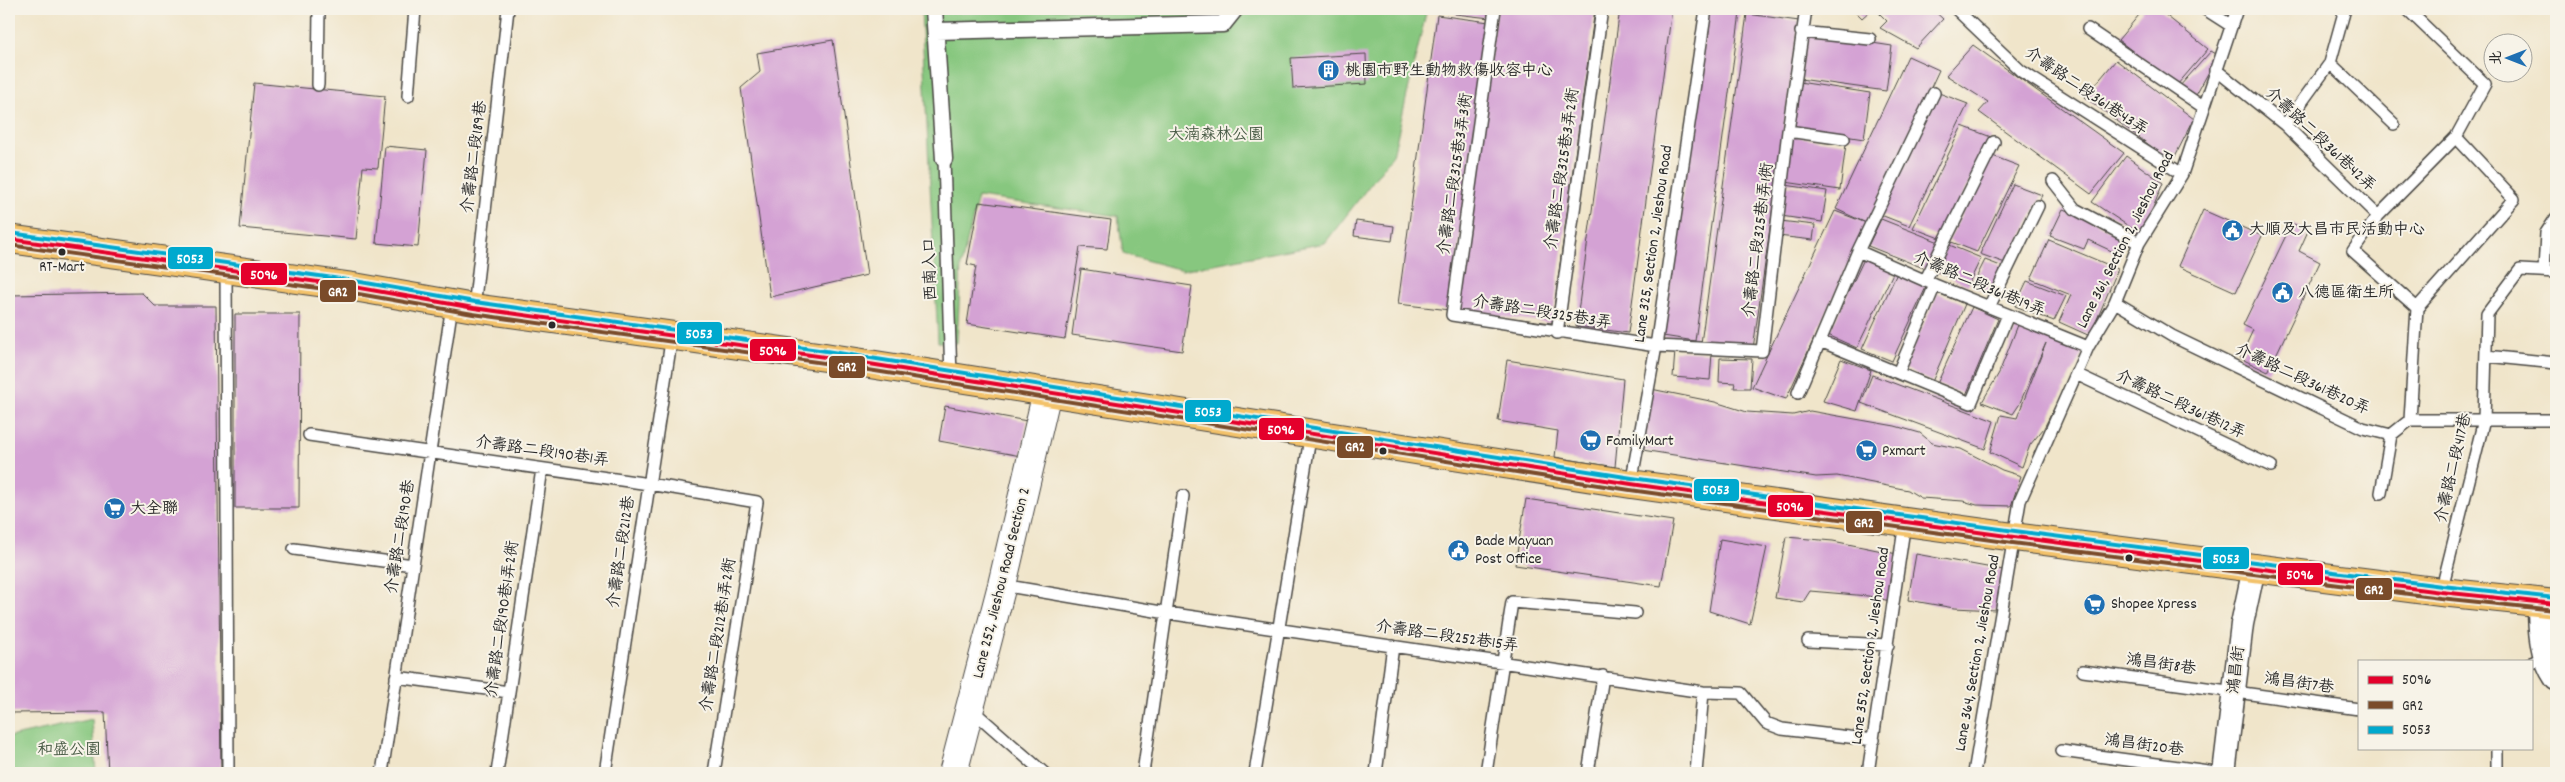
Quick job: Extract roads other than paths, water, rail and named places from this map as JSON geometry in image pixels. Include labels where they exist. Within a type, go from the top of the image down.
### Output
[{"type":"main road","points":[[9,239],[354,287],[463,306],[951,377],[1311,432],[1631,484],[2014,537],[2441,592],[2548,603]]},
{"type":"street","points":[[934,9],[944,159]]},
{"type":"street","points":[[936,31],[1223,24],[1235,9]]},
{"type":"street","name":"Lane 252, Jieshou Road Section 2","points":[[953,773],[1002,585],[1048,392]]},
{"type":"street","name":"鴻昌街","points":[[2224,773],[2242,624],[2254,568]]},
{"type":"street","points":[[2548,603],[2539,634],[2539,660],[2550,670],[2556,679]]},
{"type":"lane","points":[[318,85],[319,9]]},
{"type":"lane","points":[[408,96],[415,9]]},
{"type":"lane","name":"介壽路二段189巷","points":[[463,306],[508,9]]},
{"type":"lane","name":"介壽路二段325巷3弄3衖","points":[[1452,315],[1495,9]]},
{"type":"lane","name":"介壽路二段325巷3弄2衖","points":[[1557,333],[1602,9]]},
{"type":"lane","name":"Lane 325, Section 2, Jieshou Road","points":[[1631,484],[1656,346],[1706,9]]},
{"type":"lane","name":"介壽路二段325巷1弄1衖","points":[[1762,351],[1788,131],[1801,32],[1806,9]]},
{"type":"lane","name":"介壽路二段361巷43弄","points":[[1956,9],[2021,71],[2182,174]]},
{"type":"lane","points":[[2205,9],[2230,26]]},
{"type":"lane","name":"Lane 361, Section 2, Jieshou Road","points":[[2014,537],[2020,501],[2088,348],[2115,302],[2139,243],[2182,174],[2237,9]]},
{"type":"lane","points":[[2285,125],[2330,63],[2345,9]]},
{"type":"lane","name":"介壽路二段361巷42弄","points":[[2407,9],[2484,84],[2456,137],[2378,216],[2353,251],[2417,308]]},
{"type":"lane","points":[[2088,28],[2204,107]]},
{"type":"lane","points":[[1801,32],[1870,39]]},
{"type":"lane","points":[[2330,63],[2394,124]]},
{"type":"lane","name":"介壽路二段361巷42弄","points":[[2216,70],[2285,125],[2378,216]]},
{"type":"lane","points":[[1798,393],[1858,251],[1934,93]]},
{"type":"lane","points":[[1788,131],[1844,139]]},
{"type":"lane","points":[[2410,420],[2417,308],[2514,199],[2456,137]]},
{"type":"lane","points":[[1898,373],[1930,283],[1994,142]]},
{"type":"lane","name":"西南入口","points":[[944,159],[951,377]]},
{"type":"lane","points":[[2053,181],[2075,209],[2139,243]]},
{"type":"lane","points":[[1989,307],[2038,206]]},
{"type":"lane","points":[[2556,218],[2546,233],[2544,271],[2556,272]]},
{"type":"lane","name":"介壽路二段361巷19弄","points":[[1858,251],[1930,283],[2088,348]]},
{"type":"lane","points":[[226,270],[228,773]]},
{"type":"lane","name":"介壽路二段417巷","points":[[2441,592],[2484,420],[2487,314],[2520,270],[2544,271]]},
{"type":"lane","name":"介壽路二段361巷20弄","points":[[2115,302],[2172,336],[2363,428],[2391,435]]},
{"type":"lane","name":"介壽路二段190巷","points":[[382,773],[430,453],[463,306]]},
{"type":"lane","name":"介壽路二段325巷3弄","points":[[1452,315],[1557,333],[1656,346],[1762,351]]},
{"type":"lane","points":[[1820,341],[1971,403],[2008,315]]},
{"type":"lane","name":"介壽路二段212巷","points":[[606,773],[672,335]]},
{"type":"lane","points":[[2486,356],[2556,363]]},
{"type":"lane","name":"介壽路二段361巷12弄","points":[[2076,374],[2271,466]]},
{"type":"lane","points":[[2381,493],[2391,435],[2410,420],[2556,420]]},
{"type":"lane","points":[[1255,773],[1311,432]]},
{"type":"lane","name":"介壽路二段190巷1弄","points":[[309,435],[649,484],[757,502]]},
{"type":"lane","name":"介壽路二段190巷1弄2衖","points":[[497,773],[542,468]]},
{"type":"lane","points":[[1143,773],[1183,496]]},
{"type":"lane","name":"介壽路二段212巷1弄2衖","points":[[714,773],[757,502]]},
{"type":"lane","name":"Lane 352, Section 2, Jieshou Road","points":[[1868,773],[1905,522]]},
{"type":"lane","name":"Lane 364, Section 2, Jieshou Road","points":[[1974,773],[2014,537]]},
{"type":"lane","points":[[294,549],[413,565]]},
{"type":"lane","name":"介壽路二段252巷15弄","points":[[1002,585],[1278,629],[1703,692],[1741,693],[1766,723],[1782,729],[1874,740]]},
{"type":"lane","points":[[1486,773],[1512,602],[1635,613]]},
{"type":"lane","points":[[1808,641],[1888,645]]},
{"type":"lane","points":[[1376,773],[1392,646]]},
{"type":"lane","name":"鴻昌街8巷","points":[[2083,671],[2234,692]]},
{"type":"lane","points":[[1588,773],[1603,676]]},
{"type":"lane","points":[[396,677],[509,692]]},
{"type":"lane","points":[[1696,773],[1703,692]]},
{"type":"lane","name":"鴻昌街7巷","points":[[2234,692],[2358,709]]},
{"type":"lane","points":[[971,709],[1044,773]]},
{"type":"lane","points":[[2497,750],[2497,773]]},
{"type":"lane","name":"鴻昌街20巷","points":[[2061,751],[2224,773]]},
{"type":"place","name":"桃園市野生動物救傷收容中心","points":[[1329,71]]},
{"type":"place","name":"大順及大昌市民活動中心","points":[[2233,230]]},
{"type":"place","name":"RT-Mart","points":[[62,252]]},
{"type":"place","name":"八德區衛生所","points":[[2282,293]]},
{"type":"place","name":"FamilyMart","points":[[1590,441]]},
{"type":"place","name":"Pxmart","points":[[1866,451]]},
{"type":"place","name":"大全聯","points":[[114,509]]},
{"type":"place","name":"Bade Mayuan Post Office","points":[[1459,550]]},
{"type":"place","name":"Shopee Xpress","points":[[2095,604]]},
{"type":"park label","name":"大湳森林公園","points":[[1216,135]]},
{"type":"park label","name":"和盛公園","points":[[69,750]]}]
